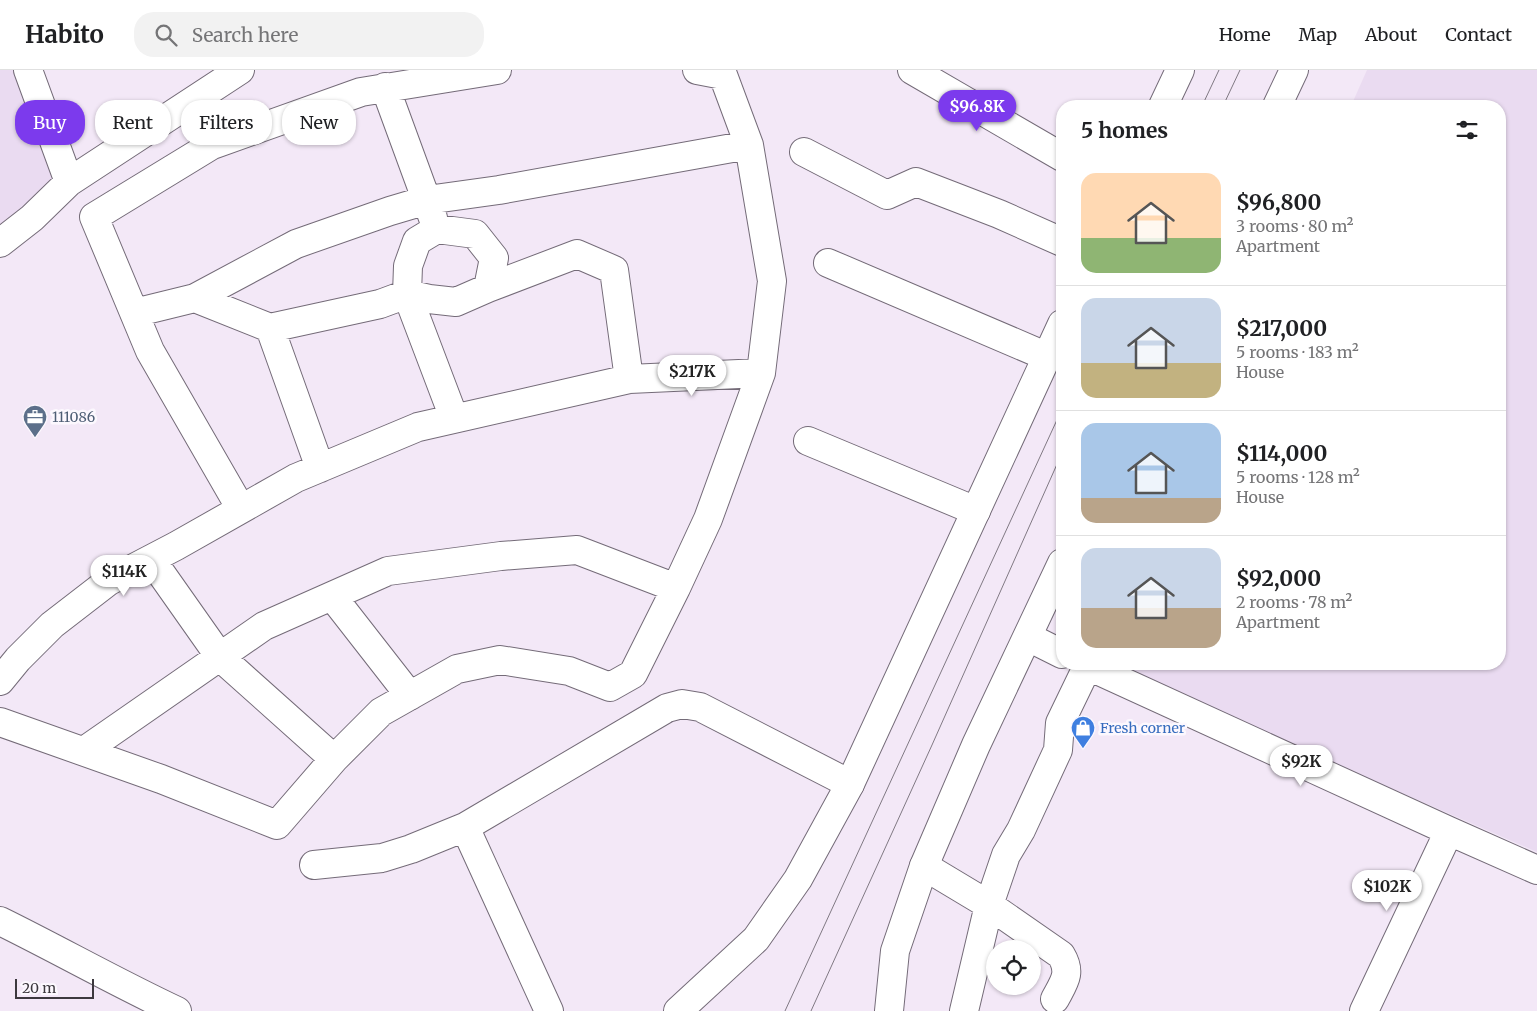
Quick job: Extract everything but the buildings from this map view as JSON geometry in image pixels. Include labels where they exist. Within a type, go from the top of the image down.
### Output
[{"type":"street","points":[[28,70],[69,182]]},
{"type":"street","points":[[0,243],[32,218],[69,182],[240,70]]},
{"type":"street","points":[[241,509],[150,351],[94,217],[212,145],[361,92],[496,70]]},
{"type":"street","points":[[0,722],[161,779],[277,825],[334,759],[381,712],[457,669],[500,660],[569,671],[610,687],[633,674],[708,520],[760,373],[772,281],[749,146],[723,74],[697,70]]},
{"type":"street","points":[[912,70],[1056,154]]},
{"type":"street","points":[[1166,100],[1180,70]]},
{"type":"street","points":[[1280,100],[1294,70]]},
{"type":"street","points":[[386,88],[437,229]]},
{"type":"street","points":[[134,313],[195,298],[296,244],[427,200],[499,190],[749,146]]},
{"type":"street","points":[[804,152],[887,195],[916,182],[999,214],[1056,239]]},
{"type":"street","points":[[454,418],[407,294],[408,266],[417,241],[437,229],[475,234],[494,258],[488,288]]},
{"type":"street","points":[[195,298],[270,328],[380,304],[407,294],[456,302],[577,254],[614,270],[629,379]]},
{"type":"street","points":[[828,263],[1048,357]]},
{"type":"street","points":[[270,328],[320,468]]},
{"type":"street","points":[[678,1011],[756,939],[798,879],[850,784],[1056,338]]},
{"type":"street","points":[[0,681],[18,659],[52,625],[109,581],[296,478],[418,427],[629,379],[760,373]]},
{"type":"street","points":[[808,441],[976,511]]},
{"type":"street","points":[[84,751],[264,626],[388,571],[501,556],[577,550],[676,588]]},
{"type":"street","points":[[151,559],[220,657],[334,759]]},
{"type":"street","points":[[889,1011],[894,951],[924,866],[976,745],[1056,576]]},
{"type":"street","points":[[332,596],[410,696]]},
{"type":"street","points":[[1028,637],[1056,651]]},
{"type":"street","points":[[964,1011],[989,905],[1006,856],[1021,830],[1058,750],[1060,723],[1084,670]]},
{"type":"street","points":[[1097,670],[1537,870]]},
{"type":"street","points":[[314,865],[382,858],[465,827],[667,708],[682,704],[700,707],[850,784]]},
{"type":"street","points":[[465,827],[549,1011]]},
{"type":"street","points":[[1364,1011],[1449,831]]},
{"type":"street","points":[[924,866],[989,905],[1061,955],[1067,965],[1065,979],[1055,999]]},
{"type":"street","points":[[0,921],[177,1011]]},
{"type":"shaded area","points":[[0,70],[28,70],[39,100],[15,100],[15,145],[55,145],[69,182],[0,241]]},
{"type":"shaded area","points":[[1367,70],[1537,70],[1537,852],[1121,670],[1506,670],[1506,100],[1354,100]]},
{"type":"tram line","points":[[1205,100],[1219,70]]},
{"type":"tram line","points":[[1226,100],[1240,70]]},
{"type":"tram line","points":[[785,1011],[1056,422]]},
{"type":"tram line","points":[[811,1011],[1056,466]]},
{"type":"place","name":"111086","points":[[35,438]]},
{"type":"place","name":"Fresh corner","points":[[1083,749]]}]
